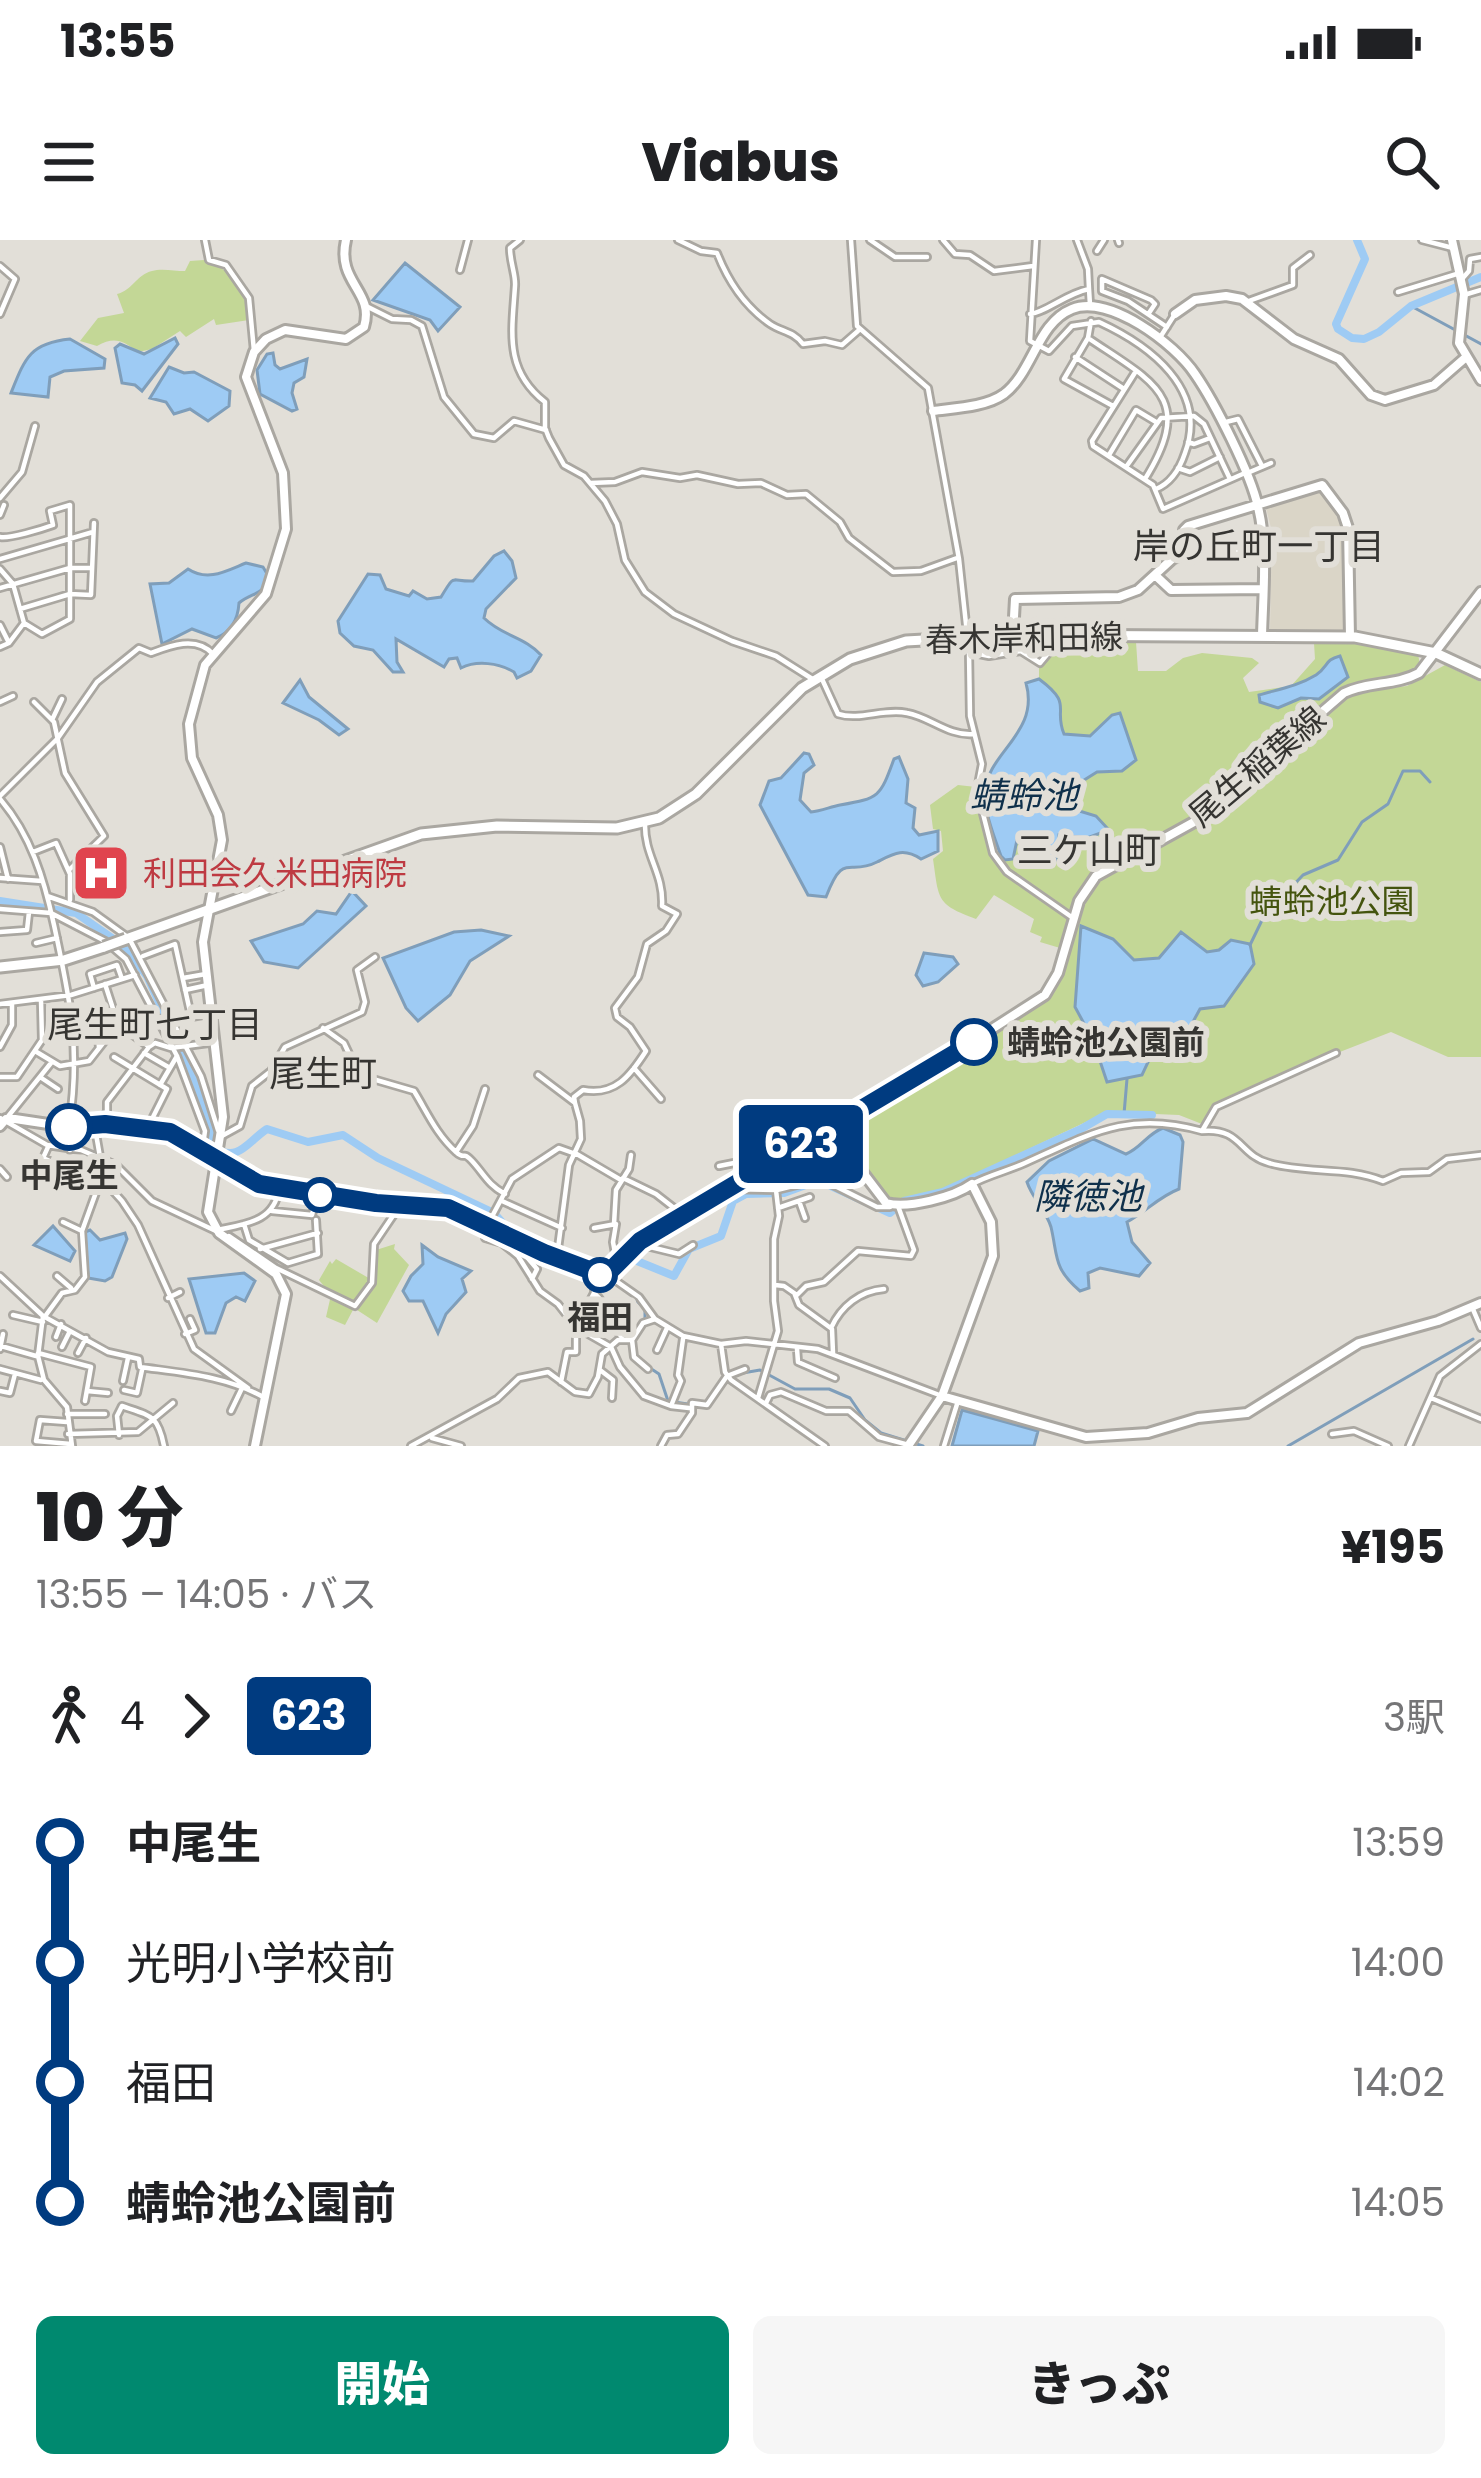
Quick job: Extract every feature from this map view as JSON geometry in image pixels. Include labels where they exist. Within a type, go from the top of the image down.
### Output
[{"type":"main road","name":"春木岸和田線","points":[[0,968],[64,960],[382,846],[455,828],[600,829],[645,824],[697,794],[773,714],[817,678],[887,646],[922,638],[1350,637],[1436,653],[1481,674]]},
{"type":"street","points":[[205,240],[209,260],[226,266],[249,298],[254,352],[246,377],[284,473],[286,529],[266,594],[203,669],[188,724],[192,758],[218,815],[222,841],[203,943],[223,1117],[208,1204],[218,1232],[276,1274],[286,1294],[255,1446]]},
{"type":"street","points":[[254,352],[266,339],[285,330],[340,339],[353,337],[364,327],[366,306],[342,262],[346,240]]},
{"type":"street","points":[[460,270],[468,240]]},
{"type":"street","points":[[503,240],[512,245]]},
{"type":"street","points":[[512,245],[520,240]]},
{"type":"street","points":[[678,240],[716,253],[746,302],[773,327],[792,333],[802,344],[842,345],[860,329]]},
{"type":"street","points":[[851,240],[851,282],[860,329],[925,382],[933,411],[959,559],[973,734],[982,764],[977,790],[998,863],[1073,918]]},
{"type":"street","points":[[870,240],[895,257],[927,257]]},
{"type":"street","points":[[943,240],[955,254],[970,255],[994,271],[1033,266]]},
{"type":"street","points":[[1036,240],[1029,338],[1044,350],[1054,349],[1072,326],[1091,321],[1106,325],[1164,363],[1183,388],[1190,416],[1188,442],[1178,468],[1156,490]]},
{"type":"street","points":[[1076,240],[1088,269],[1090,305]]},
{"type":"street","points":[[1097,251],[1105,240]]},
{"type":"street","points":[[1422,240],[1452,244],[1464,295],[1460,343],[1481,380]]},
{"type":"street","points":[[512,245],[510,269],[516,282],[509,342],[524,379],[545,402],[546,430],[564,465],[591,483],[611,510],[625,560],[645,592],[674,614],[817,678],[829,686],[838,714],[851,718],[879,711],[907,712],[931,725],[973,734]]},
{"type":"street","points":[[1246,302],[1293,284],[1293,268],[1310,255]]},
{"type":"street","points":[[1398,292],[1461,276],[1469,271],[1470,259],[1481,257]]},
{"type":"street","points":[[0,266],[15,279],[0,314]]},
{"type":"street","points":[[1149,314],[1155,304],[1151,300],[1102,279],[1102,291],[1167,327]]},
{"type":"street","points":[[1030,314],[1039,314],[1063,296],[1089,290]]},
{"type":"street","points":[[1464,295],[1481,290]]},
{"type":"street","points":[[1160,339],[1174,314],[1195,300],[1226,296],[1246,302],[1294,339],[1339,359],[1371,395],[1384,400],[1434,385],[1466,358]]},
{"type":"street","points":[[933,411],[1003,394],[1058,317],[1090,305],[1110,309],[1160,339],[1193,372],[1258,505],[1262,636]]},
{"type":"street","points":[[366,306],[422,326],[444,397],[474,434],[494,438],[514,421],[546,430]]},
{"type":"street","points":[[1091,321],[1088,338],[1064,379],[1112,406]]},
{"type":"street","points":[[1088,338],[1158,390],[1168,416],[1167,439],[1145,479]]},
{"type":"street","points":[[1076,357],[1124,389]]},
{"type":"street","points":[[1136,370],[1092,440],[1145,479],[1166,509],[1271,463]]},
{"type":"street","points":[[1108,455],[1136,410],[1156,422]]},
{"type":"street","points":[[1126,467],[1156,422],[1168,416],[1190,416],[1198,418],[1230,479]]},
{"type":"street","points":[[1220,424],[1238,418],[1262,466]]},
{"type":"street","points":[[0,498],[22,472],[35,427]]},
{"type":"street","points":[[1188,442],[1210,438]]},
{"type":"street","points":[[1178,468],[1190,472],[1220,458]]},
{"type":"street","points":[[591,483],[615,482],[642,472],[761,483],[787,495],[806,494],[840,522],[849,538],[893,572],[922,571],[957,558]]},
{"type":"street","points":[[1191,550],[1185,528],[1318,485],[1339,506],[1350,537],[1350,637]]},
{"type":"street","points":[[0,537],[53,525],[50,511],[70,505],[70,538],[70,568],[70,594],[70,620],[42,634],[24,623],[20,609],[13,584],[1,570],[4,559],[37,550],[70,538],[94,528],[92,595],[70,594],[20,609]]},
{"type":"street","points":[[0,515],[4,506]]},
{"type":"street","points":[[25,533],[37,550]]},
{"type":"street","points":[[1013,635],[1015,599],[1120,597],[1138,590],[1172,559],[1191,550],[1262,551]]},
{"type":"street","points":[[0,588],[70,568],[92,568]]},
{"type":"street","points":[[1156,575],[1171,590],[1263,589]]},
{"type":"street","name":"尾生稲葉線","points":[[952,1054],[1046,995],[1058,973],[1085,889],[1101,872],[1194,822],[1344,693],[1412,677],[1481,592]]},
{"type":"street","points":[[0,647],[24,623]]},
{"type":"street","points":[[0,625],[9,643]]},
{"type":"street","points":[[969,652],[989,656],[1021,651],[1040,663],[1050,651],[1052,636]]},
{"type":"street","points":[[69,1127],[76,1064],[64,960],[33,852],[0,798],[58,738],[97,682],[140,648],[156,652],[165,644],[195,643],[213,654]]},
{"type":"street","points":[[0,702],[13,696]]},
{"type":"street","points":[[52,720],[62,699]]},
{"type":"street","points":[[34,702],[52,720],[65,773],[104,836],[69,870]]},
{"type":"street","points":[[556,1258],[573,1152],[581,1139],[574,1097],[583,1090],[615,1089],[646,1048],[617,1017],[615,1008],[638,977],[647,944],[666,931],[677,914],[662,906],[662,879],[646,846],[645,824]]},
{"type":"street","points":[[33,852],[56,843],[69,870],[70,901]]},
{"type":"street","points":[[0,847],[4,879],[42,880]]},
{"type":"street","points":[[0,909],[28,912],[70,901],[106,920],[127,939],[141,956],[186,1046],[220,1136]]},
{"type":"street","points":[[49,906],[105,940],[126,959],[177,1056],[205,1131],[204,1138],[194,1142]]},
{"type":"street","points":[[0,932],[27,930],[28,912]]},
{"type":"street","points":[[36,943],[57,938]]},
{"type":"street","points":[[141,956],[175,944],[191,1016]]},
{"type":"street","points":[[220,1136],[240,1126],[252,1086],[271,1071],[291,1041],[362,1012],[365,1002],[357,970],[375,957]]},
{"type":"street","points":[[94,988],[90,974],[117,965],[122,979]]},
{"type":"street","points":[[183,978],[206,974]]},
{"type":"street","points":[[0,1004],[71,995],[135,975]]},
{"type":"street","points":[[105,985],[118,1024],[170,1069]]},
{"type":"street","points":[[185,989],[208,986]]},
{"type":"street","points":[[0,1077],[17,1077],[35,1051],[44,1031],[41,1000]]},
{"type":"street","points":[[0,1047],[12,1025],[12,1004]]},
{"type":"street","points":[[99,1048],[97,1018],[115,1012]]},
{"type":"street","points":[[173,1020],[213,1013]]},
{"type":"street","points":[[35,1051],[60,1066],[89,1061],[118,1024]]},
{"type":"street","points":[[323,1028],[344,1043],[359,1075],[414,1090],[422,1114],[456,1152],[471,1160],[491,1187],[562,1228]]},
{"type":"street","points":[[44,1380],[38,1354],[44,1318],[62,1293],[73,1290],[85,1277],[82,1231],[100,1189],[104,1160],[98,1125],[109,1098],[155,1042],[173,1048],[216,1042]]},
{"type":"street","points":[[1202,1131],[1216,1107],[1336,1053]]},
{"type":"street","points":[[561,1382],[567,1352],[577,1352],[580,1316],[607,1272],[636,1244],[952,1054]]},
{"type":"street","points":[[160,1085],[177,1056]]},
{"type":"street","points":[[114,1057],[167,1089],[148,1127]]},
{"type":"street","points":[[2,1121],[52,1062]]},
{"type":"street","points":[[634,1068],[661,1099]]},
{"type":"street","points":[[538,1075],[575,1103]]},
{"type":"street","points":[[40,1077],[58,1089]]},
{"type":"street","points":[[456,1152],[473,1126],[485,1089]]},
{"type":"street","points":[[758,1398],[775,1347],[778,1208],[769,1144],[783,1139],[789,1107]]},
{"type":"street","points":[[725,1190],[777,1190],[821,1179],[884,1209],[919,1199],[944,1199],[1111,1126],[1137,1120],[1214,1130],[1232,1136],[1264,1162],[1311,1172],[1353,1170],[1386,1181],[1401,1173],[1430,1172],[1447,1159],[1481,1155]]},
{"type":"street","points":[[2,1121],[81,1128],[148,1127],[194,1142],[252,1181],[279,1189],[448,1208],[556,1258],[607,1272],[639,1297],[655,1319],[683,1336],[721,1344],[746,1341],[832,1352],[942,1396],[1086,1437],[1148,1432],[1198,1418],[1247,1413],[1359,1343],[1476,1305],[1481,1328]]},
{"type":"street","points":[[2,1121],[49,1146],[104,1160],[137,1182],[152,1201],[238,1239],[276,1268],[355,1306],[373,1282],[374,1244],[400,1205]]},
{"type":"street","points":[[795,1295],[806,1286],[824,1282],[858,1251],[911,1256],[914,1250],[895,1206],[882,1200],[829,1127]]},
{"type":"street","points":[[70,1150],[71,1138],[81,1128]]},
{"type":"street","points":[[49,1146],[43,1157],[100,1189],[112,1190],[138,1225],[197,1353],[265,1398]]},
{"type":"street","points":[[683,1215],[656,1194],[559,1148],[512,1179],[484,1238],[502,1243],[518,1256],[532,1279],[576,1327],[610,1347],[644,1396],[689,1408]]},
{"type":"street","points":[[607,1272],[616,1224],[616,1190],[629,1169],[631,1155]]},
{"type":"street","points":[[718,1166],[749,1160],[769,1164]]},
{"type":"street","points":[[0,1168],[7,1177]]},
{"type":"street","points":[[766,1403],[770,1395],[781,1392],[826,1411],[844,1409],[879,1437],[908,1445],[942,1396],[993,1256],[991,1222],[972,1184]]},
{"type":"street","points":[[272,1211],[279,1189]]},
{"type":"street","points":[[218,1232],[272,1211],[312,1215],[317,1195]]},
{"type":"street","points":[[778,1208],[810,1197]]},
{"type":"street","points":[[799,1201],[806,1219]]},
{"type":"street","points":[[244,1224],[249,1240],[283,1262],[316,1256],[320,1249],[316,1220]]},
{"type":"street","points":[[63,1222],[82,1231]]},
{"type":"street","points":[[594,1228],[614,1225]]},
{"type":"street","points":[[260,1249],[318,1233]]},
{"type":"street","points":[[636,1244],[679,1254],[693,1245]]},
{"type":"street","points":[[530,1246],[526,1256],[537,1269],[532,1279]]},
{"type":"street","points":[[0,1276],[44,1318]]},
{"type":"street","points":[[57,1276],[73,1290]]},
{"type":"street","points":[[775,1285],[784,1286],[799,1305],[831,1328],[832,1352]]},
{"type":"street","points":[[831,1328],[850,1302],[865,1292],[884,1289]]},
{"type":"street","points":[[168,1298],[180,1292]]},
{"type":"street","points":[[594,1292],[628,1340],[634,1357],[648,1369]]},
{"type":"street","points":[[13,1315],[44,1318],[108,1352],[128,1356],[139,1359],[143,1368],[137,1393],[123,1386],[128,1356]]},
{"type":"street","points":[[580,1316],[609,1319]]},
{"type":"street","points":[[185,1334],[195,1330],[190,1319]]},
{"type":"street","points":[[411,1446],[497,1399],[520,1378],[548,1372],[574,1392],[589,1394],[602,1354],[655,1319]]},
{"type":"street","points":[[56,1337],[61,1324]]},
{"type":"street","points":[[657,1350],[668,1327]]},
{"type":"street","points":[[62,1347],[70,1331]]},
{"type":"street","points":[[4,1334],[0,1348],[91,1367],[86,1401]]},
{"type":"street","points":[[671,1406],[681,1381],[683,1336]]},
{"type":"street","points":[[78,1353],[86,1338]]},
{"type":"street","points":[[721,1344],[727,1376],[825,1446]]},
{"type":"street","points":[[1409,1446],[1444,1371],[1481,1344]]},
{"type":"street","points":[[797,1348],[798,1362],[835,1378]]},
{"type":"street","points":[[143,1368],[202,1375],[245,1387]]},
{"type":"street","points":[[0,1369],[44,1380],[62,1398],[67,1418],[68,1434],[72,1445],[36,1441],[40,1420],[67,1418],[105,1414]]},
{"type":"street","points":[[689,1408],[692,1403],[707,1405],[727,1376],[745,1369]]},
{"type":"street","points":[[600,1370],[613,1380],[612,1398]]},
{"type":"street","points":[[0,1391],[10,1393],[15,1373]]},
{"type":"street","points":[[231,1411],[245,1387]]},
{"type":"street","points":[[87,1391],[108,1394]]},
{"type":"street","points":[[1431,1397],[1481,1419]]},
{"type":"street","points":[[944,1446],[958,1400]]},
{"type":"street","points":[[68,1434],[138,1432],[173,1403]]},
{"type":"street","points":[[119,1435],[117,1416],[122,1406],[154,1419],[161,1426],[164,1446]]},
{"type":"street","points":[[661,1446],[667,1435],[678,1434],[692,1413],[689,1408]]},
{"type":"street","points":[[1332,1434],[1354,1431],[1388,1446]]},
{"type":"street","points":[[1148,1432],[1150,1446]]},
{"type":"street","points":[[429,1437],[461,1446]]},
{"type":"shaded area","points":[[1319,490],[1338,510],[1346,533],[1346,632],[1270,631],[1272,532],[1266,508]]},
{"type":"green space","points":[[204,260],[236,282],[249,320],[216,325],[214,319],[186,337],[180,331],[138,352],[119,341],[97,346],[80,341],[98,318],[124,313],[117,294],[142,276],[156,270],[185,271],[190,261]]},
{"type":"green space","name":"蜻蛉池公園","points":[[1053,642],[1136,642],[1138,671],[1166,671],[1183,658],[1202,653],[1252,658],[1259,663],[1243,678],[1249,692],[1291,686],[1315,659],[1314,643],[1358,644],[1418,654],[1420,665],[1403,676],[1357,682],[1335,693],[1190,819],[1092,871],[1076,895],[1060,948],[1040,942],[1042,937],[1030,932],[1034,919],[994,895],[976,919],[946,904],[933,859],[943,851],[941,831],[933,829],[930,805],[958,785],[985,788],[997,853],[1016,845],[1062,806],[1071,788],[1097,772],[1125,769],[1135,762],[1120,713],[1090,736],[1064,734],[1060,701],[1039,679],[1039,666],[1050,655]]},
{"type":"green space","name":"蜻蛉池公園","points":[[1445,665],[1481,682],[1481,1057],[1448,1057],[1391,1032],[1253,1086],[1214,1106],[1202,1124],[1179,1115],[1107,1112],[942,1190],[898,1203],[884,1198],[834,1130],[1048,1000],[1061,980],[1084,903],[1098,881],[1202,823],[1349,697],[1407,686]]},
{"type":"green space","points":[[395,1244],[394,1249],[409,1265],[377,1323],[354,1308],[345,1325],[326,1317],[331,1295],[319,1280],[330,1261],[336,1259],[372,1280],[376,1250]]},
{"type":"water","points":[[405,263],[460,307],[438,331],[430,320],[373,300]]},
{"type":"water","points":[[175,338],[178,344],[142,391],[122,383],[115,348],[120,344],[144,354]]},
{"type":"water","points":[[70,339],[105,359],[104,368],[64,371],[50,377],[48,397],[11,393],[31,354],[46,344]]},
{"type":"water","points":[[273,353],[280,369],[307,359],[304,377],[294,383],[297,409],[292,411],[260,394],[257,370],[267,354]]},
{"type":"water","points":[[169,367],[194,372],[230,391],[229,406],[208,421],[190,409],[174,414],[166,402],[150,398]]},
{"type":"water","points":[[504,551],[516,578],[486,609],[484,618],[541,655],[531,671],[517,678],[514,672],[495,665],[461,668],[457,658],[449,659],[444,667],[396,639],[397,662],[403,672],[393,672],[373,650],[354,646],[340,633],[338,621],[368,574],[380,575],[386,589],[409,596],[413,591],[427,599],[441,597],[452,581],[473,581]]},
{"type":"water","points":[[246,563],[263,567],[269,577],[261,591],[239,603],[226,632],[216,638],[192,629],[162,644],[150,584],[169,583],[188,569],[210,575]]},
{"type":"water","points":[[1340,656],[1348,677],[1319,699],[1301,698],[1278,708],[1260,702],[1259,695],[1309,679]]},
{"type":"water","name":"蜻蛉池","points":[[1039,679],[1059,701],[1064,734],[1090,736],[1120,713],[1136,760],[1122,771],[1097,772],[1071,788],[1063,806],[1096,816],[1109,830],[1087,838],[1059,835],[1056,860],[1051,863],[1027,835],[1017,840],[1013,859],[1005,860],[985,798],[988,777],[1026,715],[1026,683]]},
{"type":"water","points":[[300,680],[309,697],[348,729],[339,735],[283,703]]},
{"type":"water","points":[[804,753],[814,765],[804,773],[800,800],[811,812],[877,794],[899,757],[908,779],[906,803],[915,808],[913,828],[919,835],[938,831],[938,851],[921,859],[898,853],[867,866],[842,869],[826,897],[808,895],[760,805],[769,781],[781,778]]},
{"type":"water","points":[[352,891],[366,906],[298,968],[264,962],[251,941],[303,924],[317,911],[336,914]]},
{"type":"water","points":[[1081,926],[1113,939],[1134,960],[1159,958],[1181,932],[1207,952],[1231,940],[1250,944],[1254,964],[1224,1006],[1200,1009],[1189,1029],[1172,1037],[1152,1028],[1138,1030],[1135,1040],[1150,1058],[1142,1075],[1107,1082],[1093,1040],[1075,1007]]},
{"type":"water","points":[[481,930],[509,936],[470,961],[450,995],[418,1021],[406,1008],[383,958],[454,932]]},
{"type":"water","points":[[924,953],[953,957],[958,964],[938,982],[923,986],[916,975]]},
{"type":"water","name":"隣徳池","points":[[1163,1128],[1180,1135],[1183,1142],[1179,1189],[1127,1222],[1132,1242],[1150,1263],[1139,1276],[1100,1268],[1088,1273],[1089,1288],[1080,1291],[1061,1269],[1049,1221],[1027,1182],[1049,1161],[1093,1139],[1126,1154]]},
{"type":"water","points":[[53,1226],[75,1251],[70,1261],[34,1245]]},
{"type":"water","points":[[90,1230],[100,1240],[125,1233],[127,1239],[112,1277],[105,1281],[88,1278],[85,1232]]},
{"type":"water","points":[[422,1245],[471,1271],[462,1279],[466,1292],[446,1314],[438,1333],[423,1301],[409,1301],[403,1291],[423,1264]]},
{"type":"water","points":[[244,1273],[255,1281],[245,1301],[236,1297],[226,1303],[215,1333],[206,1333],[189,1279]]},
{"type":"water","points":[[962,1410],[1038,1431],[1034,1446],[952,1446]]},
{"type":"waterway","points":[[1357,240],[1365,259],[1336,324],[1352,338],[1379,332],[1411,306],[1481,277]]},
{"type":"waterway","points":[[1411,306],[1481,344]]},
{"type":"waterway","points":[[1250,945],[1264,916],[1303,875],[1338,860],[1362,822],[1388,804],[1403,771],[1420,771],[1430,782]]},
{"type":"waterway","points":[[0,901],[76,913],[125,947],[147,976],[195,1081],[214,1147],[236,1152],[267,1129],[308,1142],[343,1135],[378,1158],[494,1213],[529,1241]]},
{"type":"waterway","points":[[1124,1114],[1127,1079]]},
{"type":"waterway","points":[[831,1186],[890,1213],[904,1201],[943,1192],[1107,1114],[1152,1115]]},
{"type":"waterway","points":[[623,1261],[627,1257],[674,1276],[689,1249],[721,1236],[733,1201],[746,1194],[784,1193],[811,1183]]},
{"type":"waterway","points":[[630,1294],[645,1309],[645,1320]]},
{"type":"waterway","points":[[1288,1446],[1473,1339]]},
{"type":"waterway","points":[[650,1368],[659,1374],[668,1401],[707,1407]]},
{"type":"waterway","points":[[737,1374],[760,1370],[795,1389],[829,1389],[850,1398],[881,1433],[923,1446]]},
{"type":"bus line","name":"623","points":[[69,1127],[148,1127],[194,1142],[259,1184],[376,1203],[448,1208],[605,1276],[640,1241],[974,1042]]},
{"type":"place","name":"利田会久米田病院","points":[[101,873]]},
{"type":"place","name":"蜻蛉池公園前","points":[[974,1042]]},
{"type":"place","name":"中尾生","points":[[69,1127]]},
{"type":"place","name":"福田","points":[[600,1275]]},
{"type":"district","name":"岸の丘町一丁目","points":[[1259,546]]},
{"type":"district","name":"三ケ山町","points":[[1089,850]]},
{"type":"district","name":"尾生町七丁目","points":[[155,1024]]},
{"type":"district","name":"尾生町","points":[[323,1073]]}]
